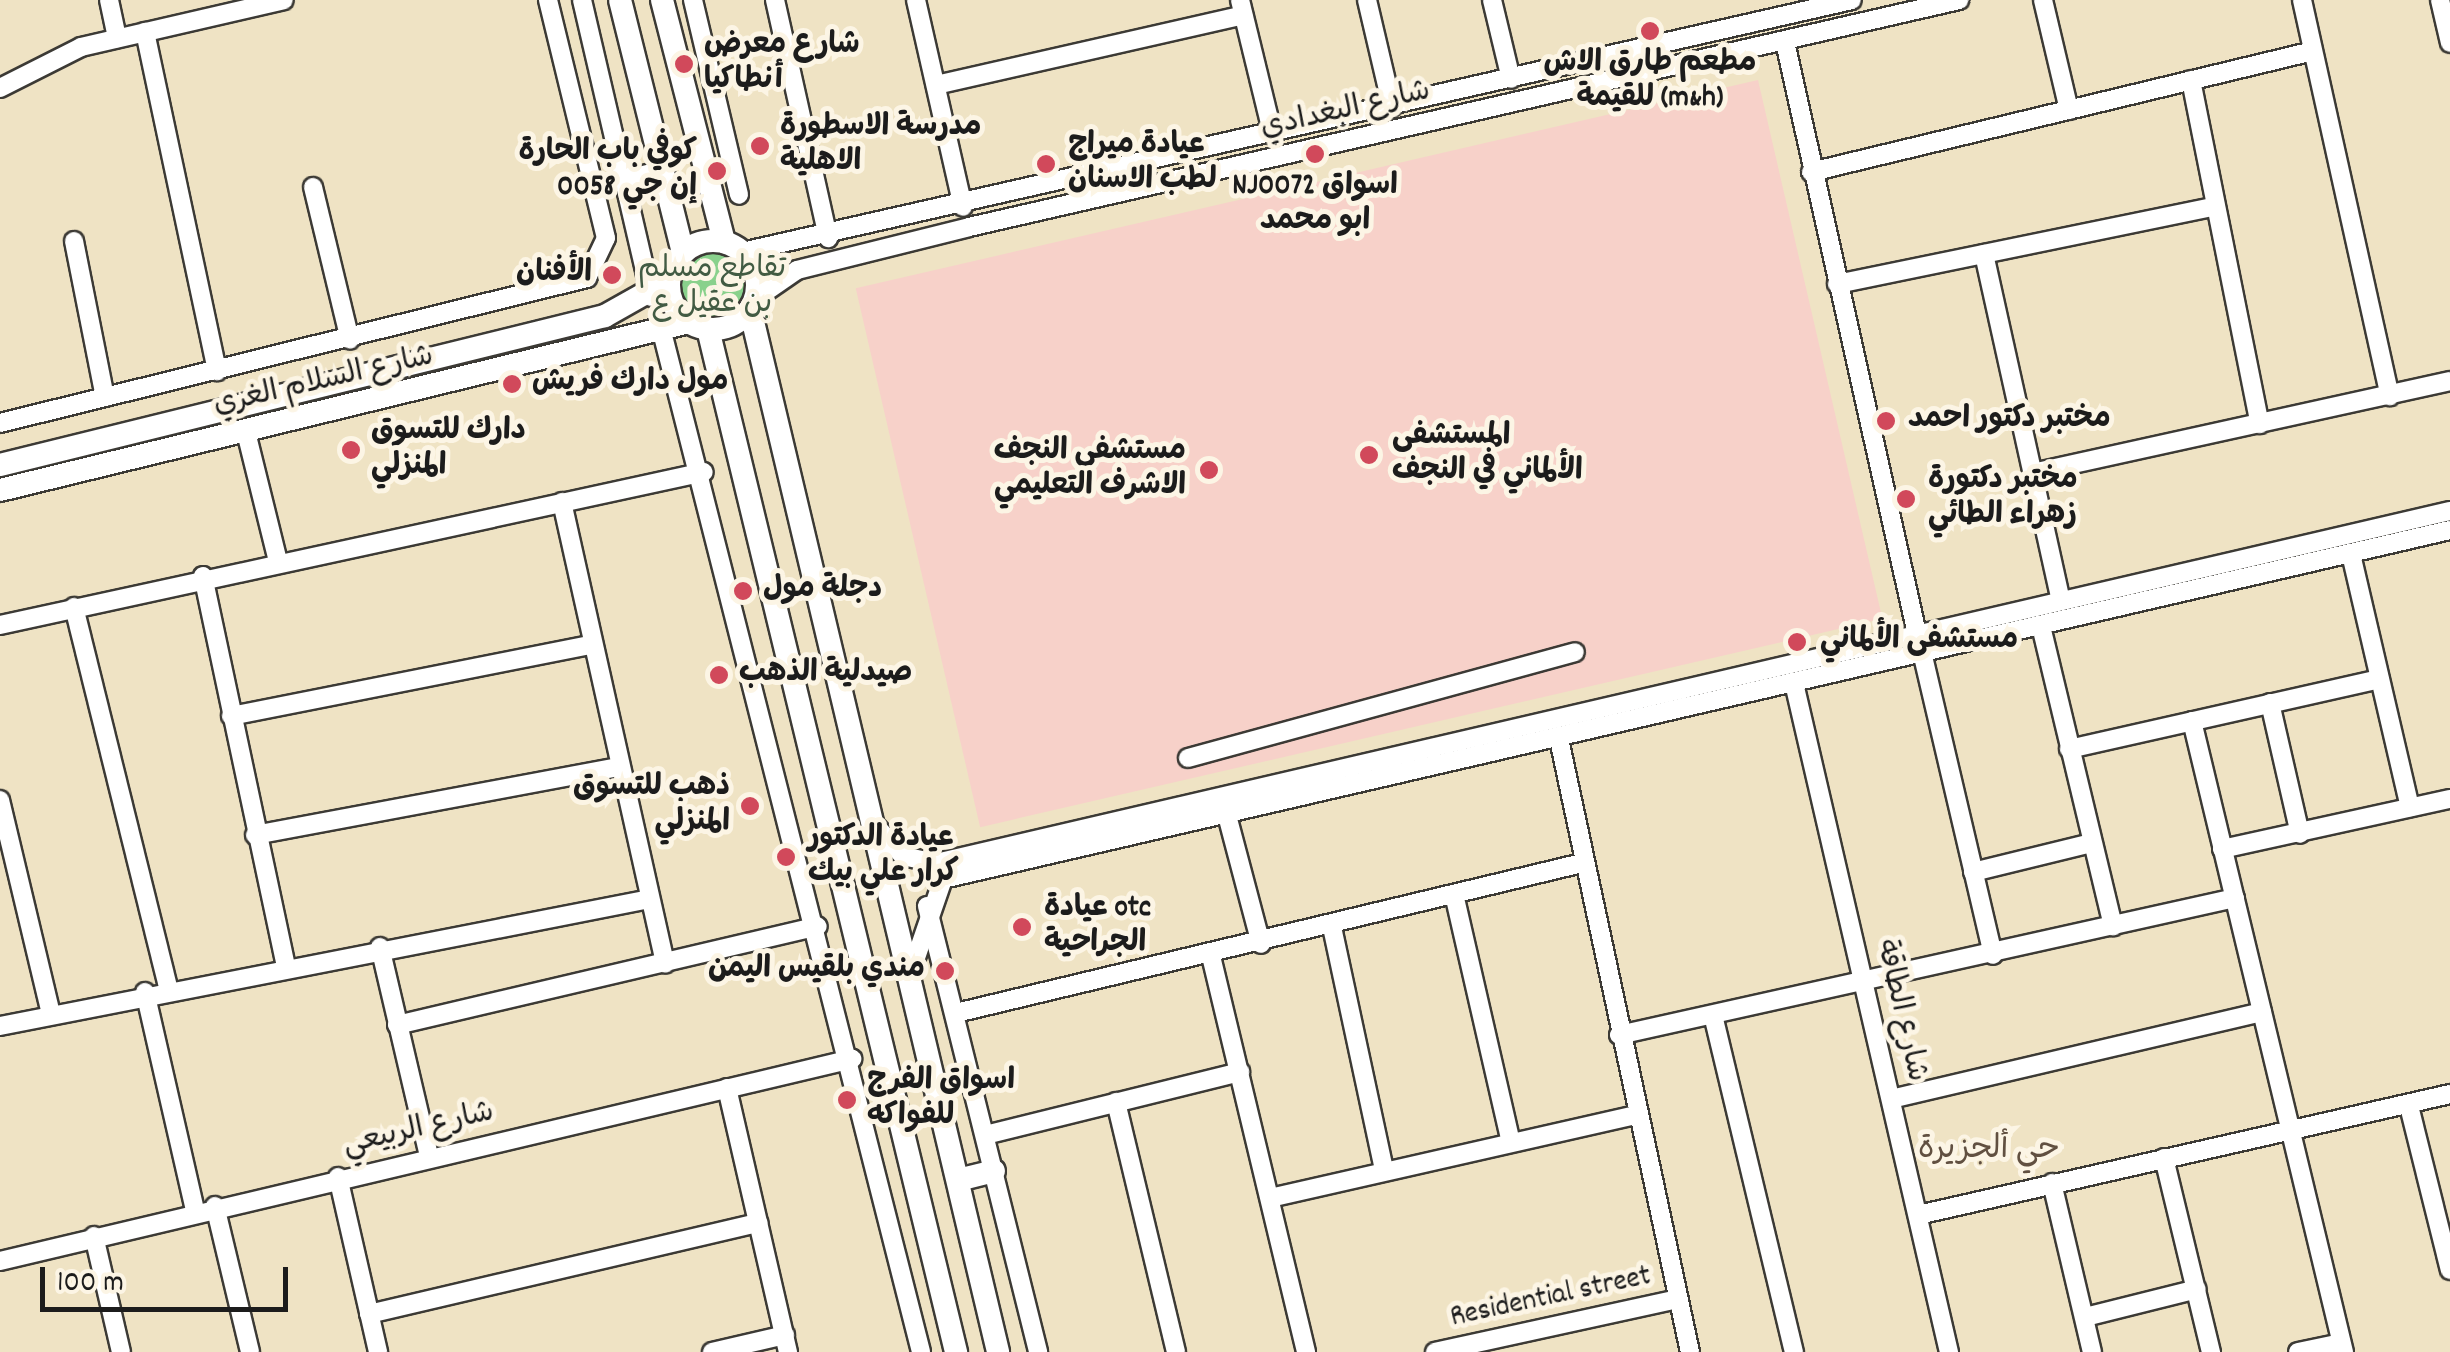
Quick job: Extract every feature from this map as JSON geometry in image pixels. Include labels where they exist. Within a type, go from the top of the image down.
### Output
[{"type":"main road","points":[[620,0],[683,253],[669,280],[651,297],[660,328]]},
{"type":"main road","points":[[662,0],[752,304],[998,1352]]},
{"type":"main road","points":[[624,182],[663,172]]},
{"type":"main road","points":[[683,253],[733,247]]},
{"type":"main road","points":[[669,280],[698,326],[956,1352]]},
{"type":"main road","name":"شارع السلام الغري","points":[[0,464],[651,297]]},
{"type":"main road","points":[[698,326],[752,304]]},
{"type":"main road","name":"شارع السلام الغري","points":[[0,490],[660,328],[698,326]]},
{"type":"main road","points":[[958,1180],[994,1172]]},
{"type":"main road","points":[[949,1323],[970,1333],[988,1310]]},
{"type":"street","points":[[109,0],[117,38]]},
{"type":"street","points":[[0,88],[117,38],[284,0]]},
{"type":"street","points":[[0,422],[580,281],[602,261],[604,231],[548,0]]},
{"type":"street","points":[[582,0],[651,297]]},
{"type":"street","points":[[693,0],[739,195]]},
{"type":"street","points":[[775,0],[828,238]]},
{"type":"street","points":[[916,0],[964,206]]},
{"type":"street","points":[[1367,0],[1392,107]]},
{"type":"street","points":[[1492,0],[1511,79]]},
{"type":"street","name":"شارع البغدادي","points":[[733,247],[828,238],[1852,0]]},
{"type":"street","points":[[2043,0],[2069,110]]},
{"type":"street","points":[[2302,0],[2390,396]]},
{"type":"street","points":[[2440,0],[2450,43]]},
{"type":"street","name":"شارع البغدادي","points":[[752,304],[798,270],[1139,188],[1784,42],[1924,4],[1952,1]]},
{"type":"street","points":[[936,85],[1242,8],[1274,134]]},
{"type":"street","points":[[145,32],[218,372]]},
{"type":"street","points":[[1784,42],[1993,955]]},
{"type":"street","points":[[1811,172],[2313,51]]},
{"type":"street","points":[[2191,80],[2213,207],[2260,424]]},
{"type":"street","points":[[1174,158],[1179,179]]},
{"type":"street","points":[[1134,167],[1139,188]]},
{"type":"street","points":[[313,187],[350,340]]},
{"type":"street","points":[[1837,284],[2213,207]]},
{"type":"street","points":[[74,240],[105,397]]},
{"type":"street","points":[[1984,254],[2061,600]]},
{"type":"street","points":[[660,328],[704,472],[922,1352]]},
{"type":"street","points":[[2032,472],[2450,380]]},
{"type":"street","points":[[246,432],[278,560]]},
{"type":"street","points":[[0,625],[203,576],[704,472]]},
{"type":"street","points":[[562,502],[664,964]]},
{"type":"street","points":[[875,825],[904,856],[925,864],[1027,852],[1228,819],[1794,683],[2061,600],[2450,511]]},
{"type":"street","points":[[911,972],[927,906],[943,879],[1027,852],[1919,643],[2041,626],[2450,530]]},
{"type":"street","points":[[2296,546],[2300,566]]},
{"type":"street","points":[[2270,552],[2273,572]]},
{"type":"street","points":[[2351,554],[2410,807]]},
{"type":"street","points":[[203,576],[255,835],[286,966]]},
{"type":"street","points":[[74,607],[169,991]]},
{"type":"street","points":[[2041,626],[2113,927]]},
{"type":"street","points":[[230,716],[593,644]]},
{"type":"street","points":[[1188,758],[1575,652]]},
{"type":"street","points":[[2069,749],[2379,679]]},
{"type":"street","name":"شارع الطاقة","points":[[1794,683],[1949,1352]]},
{"type":"street","points":[[2270,703],[2300,834]]},
{"type":"street","points":[[2192,720],[2342,1347],[2298,1352]]},
{"type":"street","points":[[1559,738],[1582,862],[1690,1352]]},
{"type":"street","points":[[255,835],[620,767]]},
{"type":"street","points":[[2222,850],[2450,799]]},
{"type":"street","points":[[0,800],[51,1014]]},
{"type":"street","points":[[1228,819],[1261,944]]},
{"type":"street","points":[[1974,872],[2092,843]]},
{"type":"street","points":[[956,1013],[1332,927],[1582,862]]},
{"type":"street","points":[[1454,894],[1511,1143]]},
{"type":"street","points":[[1619,1035],[1863,978],[1993,955],[2235,898]]},
{"type":"street","points":[[0,1026],[145,992],[169,991],[380,947],[650,899]]},
{"type":"street","points":[[927,906],[1038,1352]]},
{"type":"street","points":[[398,1026],[818,926]]},
{"type":"street","points":[[1332,927],[1384,1170]]},
{"type":"street","points":[[380,947],[430,1156]]},
{"type":"street","points":[[1211,956],[1306,1352]]},
{"type":"street","points":[[145,992],[195,1211]]},
{"type":"street","points":[[1891,1099],[2262,1012]]},
{"type":"street","points":[[1712,1015],[1794,1352]]},
{"type":"street","name":"شارع الربيعي","points":[[0,1260],[215,1206],[852,1059]]},
{"type":"street","points":[[985,1135],[1240,1072]]},
{"type":"street","points":[[712,1352],[787,1344],[726,1088]]},
{"type":"street","points":[[1918,1214],[2450,1094]]},
{"type":"street","points":[[1116,1102],[1176,1352]]},
{"type":"street","points":[[2409,1106],[2450,1270]]},
{"type":"street","points":[[1270,1198],[1636,1115]]},
{"type":"street","points":[[2164,1158],[2212,1352]]},
{"type":"street","points":[[338,1178],[378,1352]]},
{"type":"street","points":[[2052,1183],[2092,1352]]},
{"type":"street","points":[[215,1206],[250,1352]]},
{"type":"street","points":[[369,1314],[758,1223]]},
{"type":"street","points":[[94,1236],[121,1352]]},
{"type":"street","points":[[2084,1317],[2196,1289]]},
{"type":"street","name":"Residential street","points":[[1435,1352],[1678,1299]]},
{"type":"shaded area","name":"المستشفى الألماني في النجف","points":[[1758,80],[1882,619],[980,827],[856,288]]},
{"type":"green space","name":"تقاطع مسلم بن عقيل ع","points":[[712,247],[727,250],[740,259],[749,272],[749,302],[740,315],[727,324],[712,327],[697,324],[684,315],[675,302],[672,287],[675,272],[684,259],[697,250]]},
{"type":"place","name":"مطعم طارق الاش للقيمة (m&h)","points":[[1650,31]]},
{"type":"place","name":"شارع معرض أنطاكيا","points":[[684,64]]},
{"type":"place","name":"مدرسة الاسطورة الاهلية","points":[[760,146]]},
{"type":"place","name":"NJ0072 اسواق ابو محمد","points":[[1315,154]]},
{"type":"place","name":"عيادة ميراج لطب الاسنان","points":[[1046,164]]},
{"type":"place","name":"كوفي باب الحارة إن جي 0058","points":[[717,171]]},
{"type":"place","name":"الأفنان","points":[[612,275]]},
{"type":"place","name":"مول دارك فريش","points":[[512,384]]},
{"type":"place","name":"مختبر دكتور احمد","points":[[1886,421]]},
{"type":"place","name":"دارك للتسوق المنزلي","points":[[351,450]]},
{"type":"place","name":"المستشفى الألماني في النجف","points":[[1369,455]]},
{"type":"place","name":"مستشفى النجف الاشرف التعليمي","points":[[1209,470]]},
{"type":"place","name":"مختبر دكتورة زهراء الطائي","points":[[1906,499]]},
{"type":"place","name":"دجلة مول","points":[[743,591]]},
{"type":"place","name":"مستشفى الألماني","points":[[1797,642]]},
{"type":"place","name":"صيدلية الذهب","points":[[719,675]]},
{"type":"place","name":"ذهب للتسوق المنزلي","points":[[750,806]]},
{"type":"place","name":"عيادة الدكتور كرار علي بيك","points":[[786,857]]},
{"type":"place","name":"عيادة otc الجراحية","points":[[1022,927]]},
{"type":"place","name":"مندي بلقيس اليمن","points":[[945,971]]},
{"type":"place","name":"اسواق الفرج للفواكه","points":[[847,1100]]},
{"type":"district","name":"حي ألجزيرة","points":[[1989,1151]]}]
